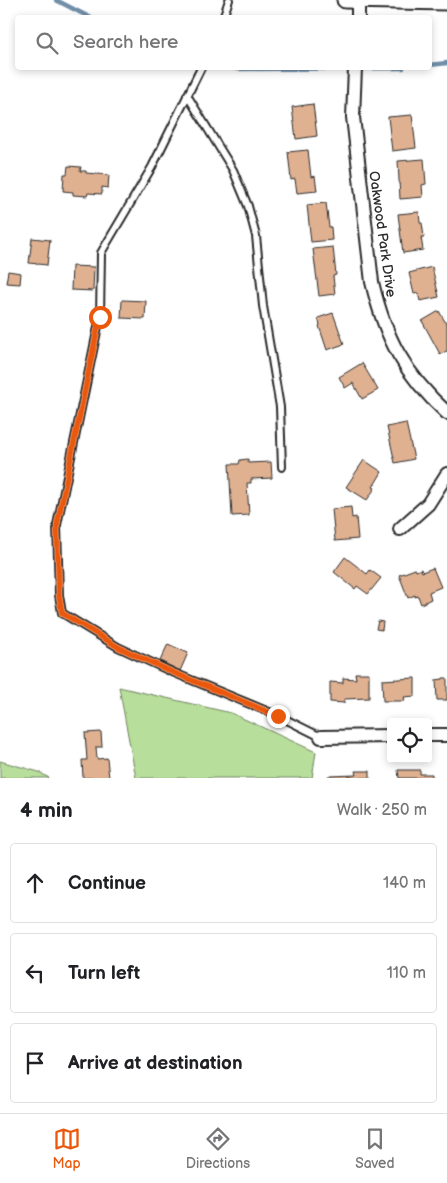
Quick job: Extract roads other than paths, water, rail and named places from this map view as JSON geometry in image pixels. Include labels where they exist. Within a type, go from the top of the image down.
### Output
[{"type":"street","points":[[357,15],[352,1],[447,2]]},
{"type":"street","name":"Oakwood Park Drive","points":[[355,70],[354,117],[372,282],[378,306],[385,329],[411,375],[432,400],[447,413]]},
{"type":"street","points":[[400,529],[428,504],[447,474]]},
{"type":"street","points":[[432,735],[447,735]]},
{"type":"street","points":[[321,737],[387,736]]},
{"type":"lane","points":[[224,15],[229,0]]},
{"type":"lane","points":[[199,70],[152,167],[101,253],[100,317],[57,525],[59,595],[62,613],[118,647],[172,672],[278,716],[321,737]]},
{"type":"lane","points":[[188,95],[233,170],[248,206],[256,236],[264,306],[280,407],[282,467]]},
{"type":"waterway","points":[[56,0],[85,15]]},
{"type":"waterway","points":[[432,65],[447,63]]}]
